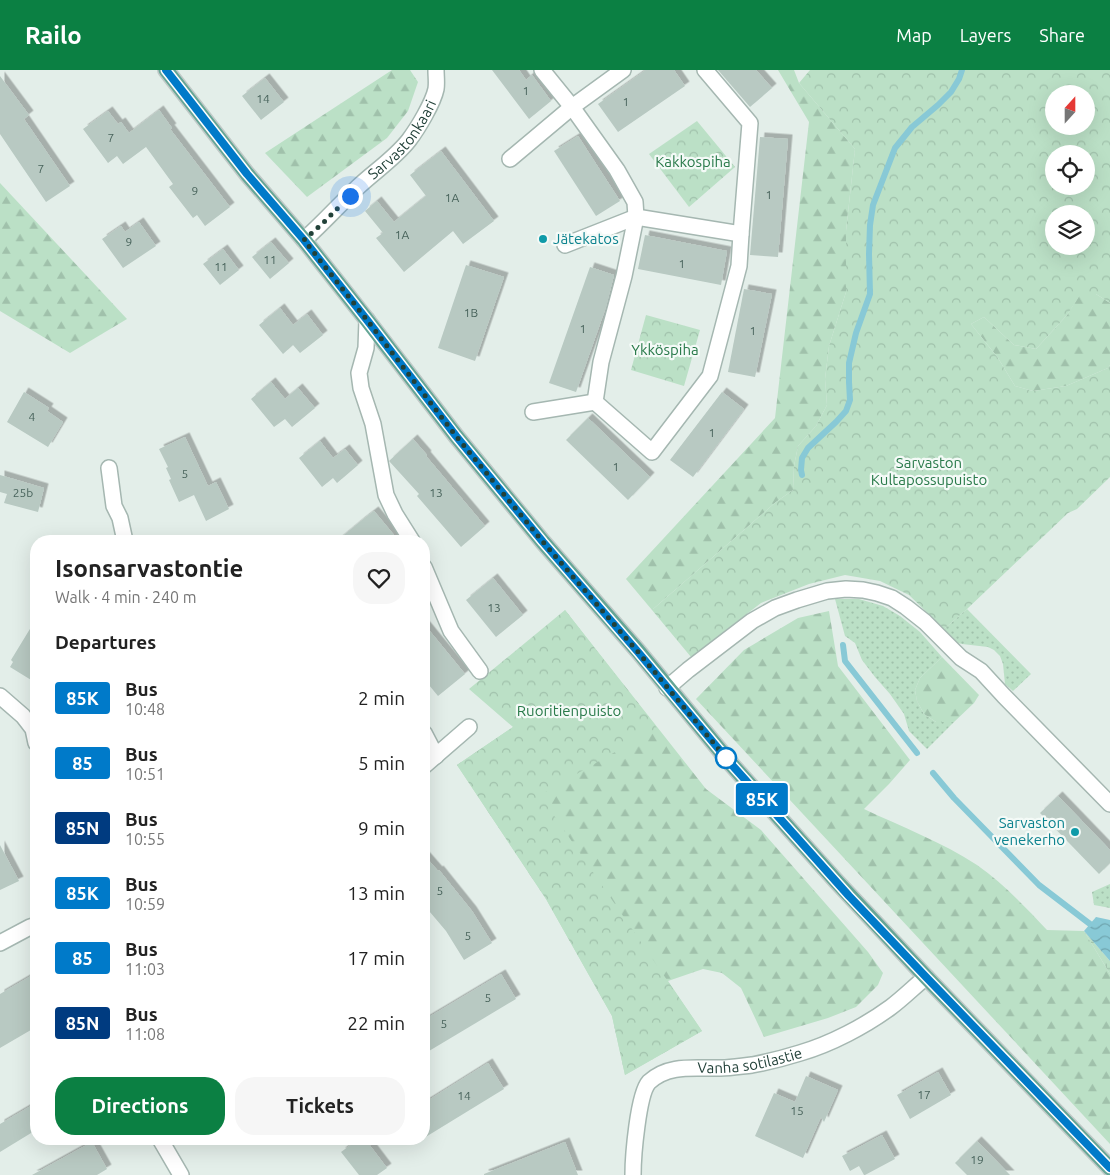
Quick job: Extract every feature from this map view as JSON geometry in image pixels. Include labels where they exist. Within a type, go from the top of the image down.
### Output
[{"type":"main road","points":[[166,70],[247,174],[304,240],[456,436],[732,765],[837,882],[926,977],[1110,1168]]},
{"type":"street","name":"Sarvastonkaari","points":[[304,240],[409,140],[428,109],[436,89],[436,70]]},
{"type":"street","points":[[542,70],[572,107],[636,202],[636,217],[624,276],[601,362],[596,402]]},
{"type":"street","points":[[510,159],[572,107],[623,70]]},
{"type":"street","points":[[596,402],[652,452],[710,376],[739,266],[750,123],[705,70]]},
{"type":"street","points":[[565,245],[636,217],[741,234]]},
{"type":"street","points":[[367,320],[366,348],[359,374],[361,388],[373,424],[386,495],[408,535]]},
{"type":"street","points":[[533,412],[596,402]]},
{"type":"street","points":[[109,468],[114,506],[120,518],[124,535]]},
{"type":"street","points":[[430,581],[452,631],[480,671]]},
{"type":"street","points":[[667,688],[752,621],[775,608],[828,591],[846,589],[877,592],[892,598],[906,607],[925,622],[961,658],[981,671],[1110,804]]},
{"type":"street","points":[[0,696],[23,716],[30,726]]},
{"type":"street","points":[[430,761],[469,727]]},
{"type":"street","points":[[430,744],[436,756]]},
{"type":"street","points":[[0,943],[30,926]]},
{"type":"street","name":"Vanha sotilastie","points":[[633,1175],[641,1098],[647,1084],[656,1077],[681,1068],[723,1068],[753,1065],[801,1053],[843,1035],[873,1019],[892,1006],[926,977]]},
{"type":"street","points":[[164,1145],[181,1175]]},
{"type":"green space","points":[[392,70],[410,70],[418,82],[408,111],[387,138],[307,197],[265,153]]},
{"type":"green space","points":[[778,70],[794,70],[799,83],[855,149],[846,231],[846,292],[829,346],[825,379],[827,405],[816,426],[798,446],[794,466],[793,490],[776,502],[652,610],[626,579],[775,418],[809,122]]},
{"type":"green space","name":"Sarvaston Kultapossupuisto","points":[[810,70],[1110,70],[1110,303],[1096,294],[1080,295],[1067,315],[1036,349],[1014,345],[984,317],[971,324],[998,358],[1015,386],[1033,391],[1066,386],[1108,368],[1110,365],[1110,477],[1077,509],[1068,513],[944,629],[909,595],[880,581],[845,575],[809,584],[761,603],[691,657],[652,610],[776,502],[793,490],[794,466],[798,446],[816,426],[827,405],[825,379],[829,346],[846,292],[846,231],[855,149],[799,83]]},
{"type":"green space","name":"Kakkospiha","points":[[697,121],[735,167],[689,207],[649,154]]},
{"type":"green space","points":[[0,183],[127,319],[70,353],[0,311]]},
{"type":"green space","points":[[1080,294],[1096,294],[1110,303],[1110,365],[1108,368],[1066,386],[1033,391],[1015,386],[998,358],[971,324],[984,317],[1014,345],[1036,349],[1067,315]]},
{"type":"green space","name":"Ykköspiha","points":[[646,315],[700,330],[684,386],[631,370]]},
{"type":"green space","points":[[835,599],[859,599],[883,606],[900,616],[920,632],[942,657],[920,678],[915,690],[917,701],[924,714],[936,722],[954,722],[927,749],[909,731],[904,714],[862,660],[855,643],[845,636]]},
{"type":"green space","points":[[967,609],[1031,674],[1013,691],[1005,684],[1003,664],[1000,656],[994,650],[988,647],[958,643],[944,629]]},
{"type":"green space","points":[[565,610],[706,789],[761,830],[868,952],[883,973],[878,985],[856,1007],[828,1018],[764,1037],[741,988],[722,973],[703,969],[668,981],[702,1031],[625,1075],[612,1016],[546,899],[457,765],[513,727]]},
{"type":"green space","name":"Ruoritienpuisto","points":[[565,610],[657,728],[540,795],[702,1031],[625,1075],[612,1016],[546,899],[457,765],[513,727],[469,689]]},
{"type":"green space","points":[[829,611],[838,666],[910,760],[864,809],[936,842],[977,865],[1005,887],[1047,930],[1084,931],[1110,974],[1110,1144],[696,699],[744,650],[798,618]]},
{"type":"green space","points":[[942,657],[979,695],[974,703],[954,722],[936,722],[924,714],[917,701],[915,690],[920,678]]},
{"type":"green space","points":[[1110,884],[1110,908],[1094,905],[1092,892]]},
{"type":"green space","points":[[1084,931],[1110,961],[1110,974]]},
{"type":"water","points":[[1096,917],[1110,920],[1110,961],[1084,931]]},
{"type":"building","points":[[492,70],[519,70],[526,80],[532,75],[551,101],[529,119]]},
{"type":"building","points":[[646,70],[674,70],[685,86],[618,132],[598,104]]},
{"type":"building","points":[[718,70],[756,70],[772,88],[750,107]]},
{"type":"building","points":[[0,76],[29,115],[24,119],[70,186],[46,202],[0,134]]},
{"type":"building","points":[[265,78],[284,102],[261,120],[242,96]]},
{"type":"building","points":[[159,110],[172,128],[170,129],[230,207],[205,226],[197,215],[193,218],[169,187],[173,184],[146,147],[123,164],[117,156],[108,163],[83,129],[108,111],[118,124],[121,122],[129,133]]},
{"type":"building","points":[[578,136],[620,201],[596,216],[554,151]]},
{"type":"building","points":[[760,137],[788,139],[778,257],[750,255]]},
{"type":"building","points":[[441,151],[494,221],[463,244],[453,231],[404,272],[376,238],[383,233],[365,211],[377,201],[394,222],[426,196],[410,175]]},
{"type":"building","points":[[139,222],[156,246],[123,268],[102,239],[121,226],[125,232]]},
{"type":"building","points":[[645,235],[727,251],[721,285],[638,269]]},
{"type":"building","points":[[271,242],[289,263],[270,279],[252,257]]},
{"type":"building","points":[[223,249],[239,270],[220,285],[203,264]]},
{"type":"building","points":[[466,265],[504,277],[475,361],[438,348]]},
{"type":"building","points":[[590,267],[614,275],[606,307],[576,392],[549,383]]},
{"type":"building","points":[[744,289],[772,294],[755,377],[728,372]]},
{"type":"building","points":[[280,308],[293,325],[307,314],[323,335],[300,353],[293,345],[283,354],[259,325]]},
{"type":"building","points":[[271,382],[285,399],[298,388],[315,408],[292,427],[285,419],[274,427],[251,399]]},
{"type":"building","points":[[24,392],[49,408],[47,411],[63,422],[48,447],[7,422]]},
{"type":"building","points":[[722,392],[744,409],[693,477],[670,460]]},
{"type":"building","points":[[588,418],[650,477],[628,500],[566,440]]},
{"type":"building","points":[[185,437],[208,486],[216,482],[229,509],[206,521],[194,495],[179,502],[169,480],[171,479],[166,468],[168,467],[159,449]]},
{"type":"building","points":[[413,439],[485,526],[461,547],[417,496],[419,494],[389,461]]},
{"type":"building","points":[[320,441],[333,458],[345,449],[358,465],[337,483],[333,478],[322,487],[299,458]]},
{"type":"building","points":[[0,475],[44,488],[38,512],[4,503],[7,494],[0,492]]},
{"type":"building","points":[[374,511],[394,535],[344,535]]},
{"type":"building","points":[[493,578],[523,615],[496,637],[466,600]]},
{"type":"building","points":[[30,629],[30,679],[10,667],[13,662],[11,660]]},
{"type":"building","points":[[430,631],[465,674],[438,696],[430,686]]},
{"type":"building","name":"Sarvaston venekerho","points":[[1058,796],[1110,850],[1110,863],[1099,874],[1040,813]]},
{"type":"building","points":[[0,845],[19,881],[0,890]]},
{"type":"building","points":[[430,862],[439,870],[472,911],[492,943],[464,960],[446,931],[430,912]]},
{"type":"building","points":[[501,974],[516,999],[430,1050],[430,1016]]},
{"type":"building","points":[[30,977],[30,1030],[0,1048],[0,994]]},
{"type":"building","points":[[488,1063],[504,1089],[430,1134],[430,1099]]},
{"type":"building","points":[[938,1072],[951,1095],[910,1119],[897,1095]]},
{"type":"building","points":[[806,1076],[838,1090],[824,1122],[821,1117],[803,1158],[755,1136],[774,1093],[795,1102]]},
{"type":"building","points":[[30,1106],[30,1134],[0,1152],[0,1124]]},
{"type":"building","points":[[882,1135],[895,1159],[865,1175],[859,1166],[850,1171],[842,1156]]},
{"type":"building","points":[[977,1141],[1010,1175],[967,1175],[955,1163]]},
{"type":"building","points":[[565,1142],[578,1175],[484,1175],[484,1174]]},
{"type":"building","points":[[87,1145],[94,1145],[107,1169],[97,1175],[32,1175]]},
{"type":"building","points":[[351,1145],[370,1145],[387,1168],[377,1175],[359,1175],[341,1152]]},
{"type":"waterway","points":[[802,475],[802,458],[808,448],[846,411],[850,400],[849,363],[856,333],[870,294],[869,254],[873,205],[895,148],[912,127],[951,92],[962,70]]},
{"type":"waterway","points":[[843,645],[845,661],[917,753]]},
{"type":"waterway","points":[[933,773],[954,798],[1039,885],[1090,924]]},
{"type":"bus line","name":"85K","points":[[166,70],[247,174],[304,240],[456,436],[732,765],[849,896],[1110,1168]]},
{"type":"place","name":"Jätekatos","points":[[543,239]]},
{"type":"place","name":"Sarvaston venekerho","points":[[1075,832]]},
{"type":"route","points":[[350,196],[304,240],[456,436],[726,758]]}]
